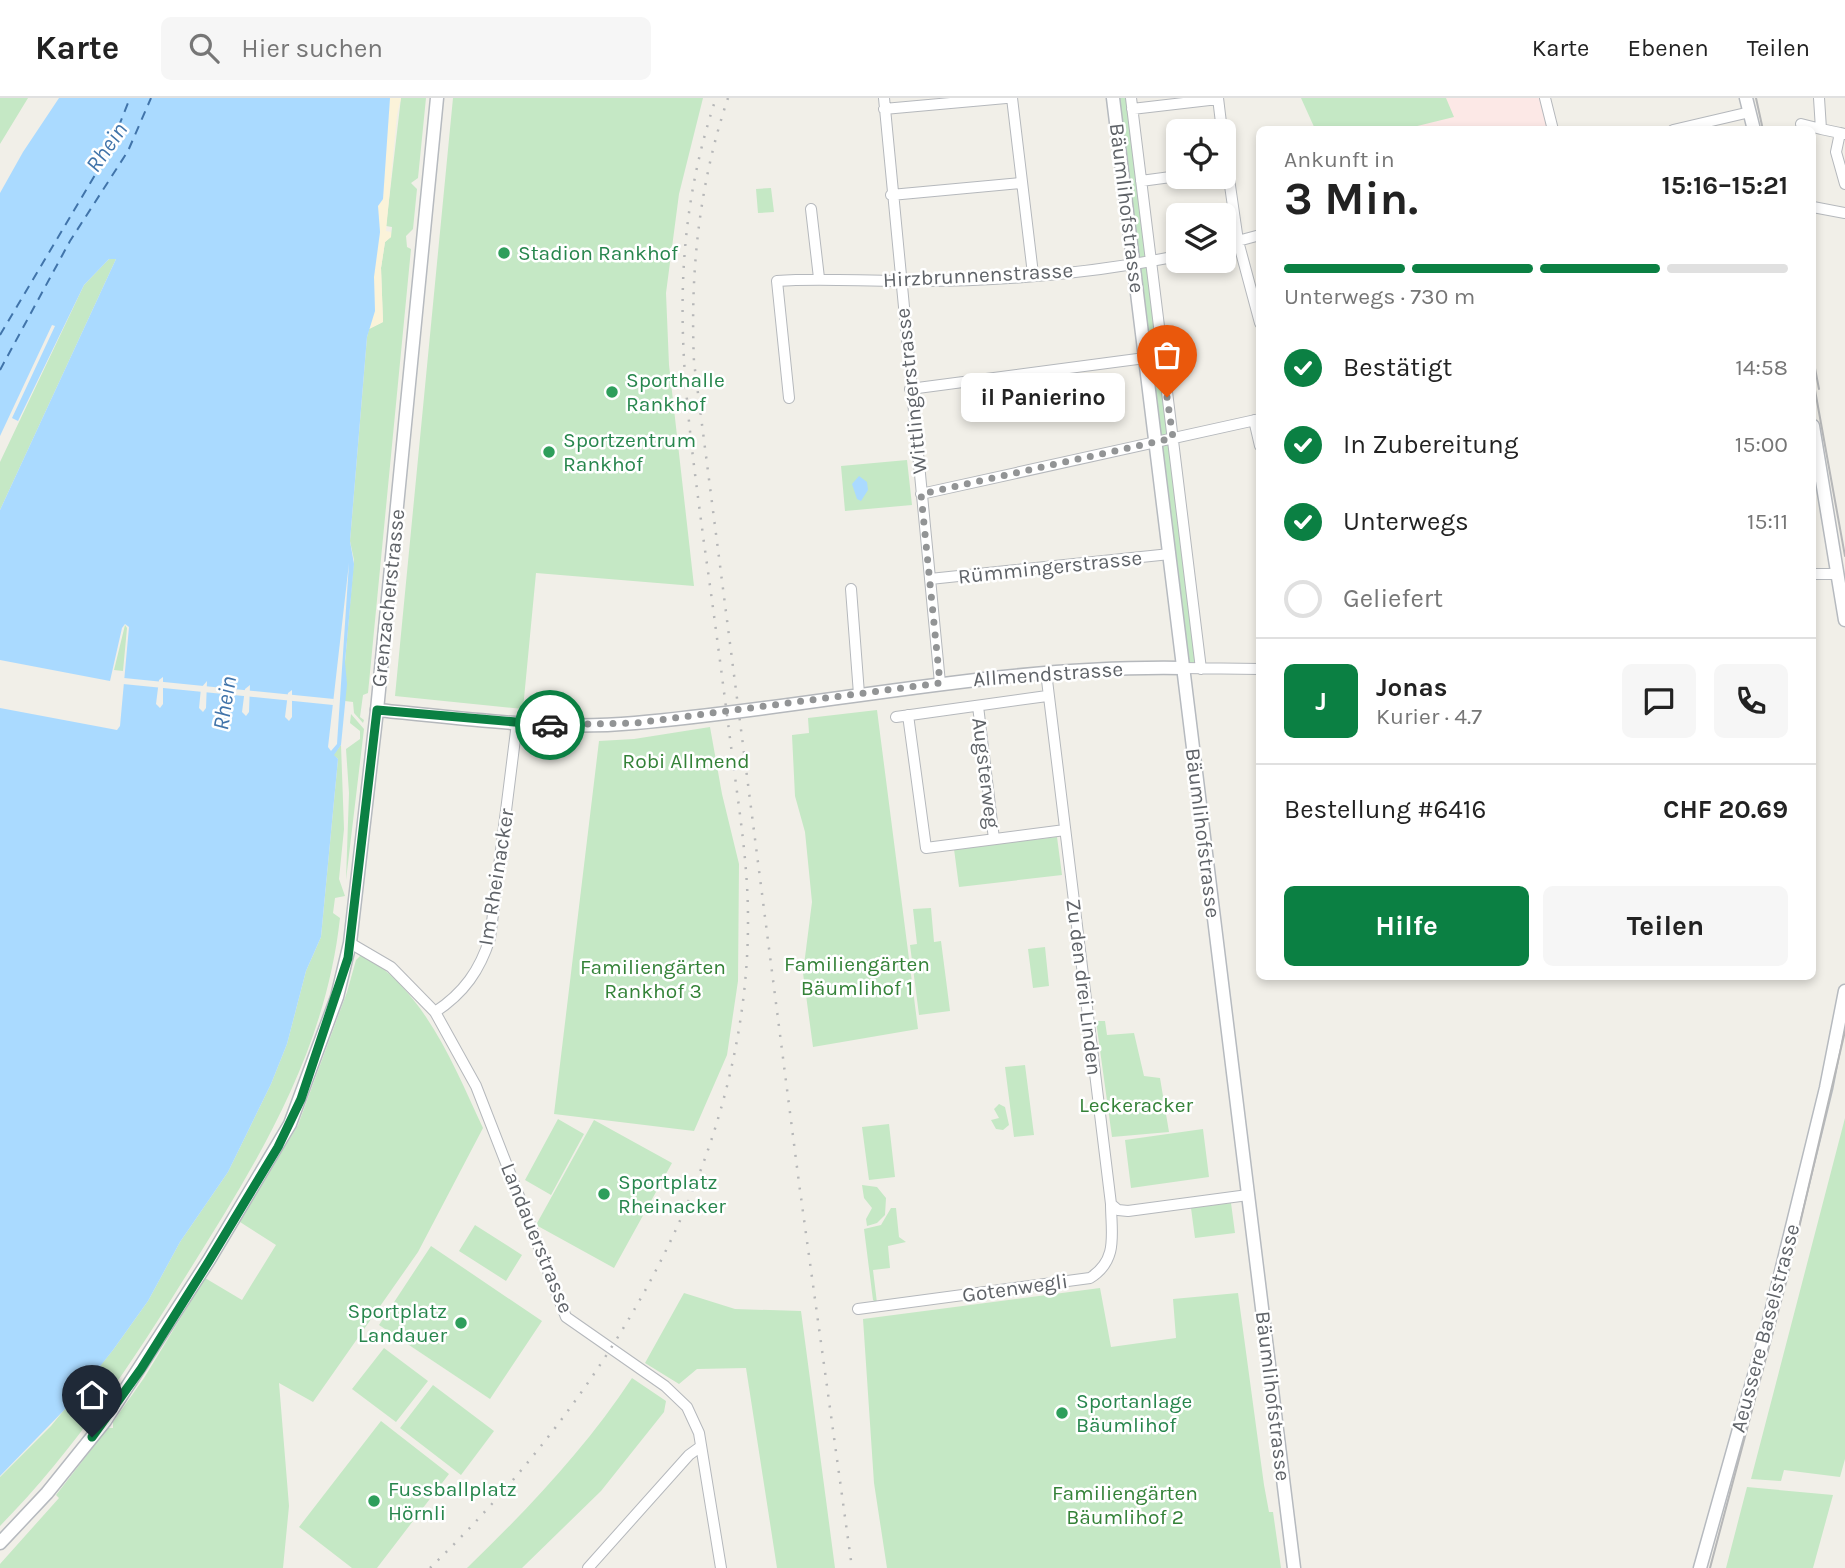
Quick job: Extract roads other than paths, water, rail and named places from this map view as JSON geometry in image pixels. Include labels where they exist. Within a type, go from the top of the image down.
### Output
[{"type":"main road","name":"Grenzacherstrasse","points":[[0,1543],[47,1493],[105,1421],[270,1160],[290,1125],[337,997],[350,943],[377,710],[437,98]]},
{"type":"main road","name":"Bäumlihofstrasse","points":[[1113,98],[1294,1568]]},
{"type":"main road","points":[[1746,98],[1753,126]]},
{"type":"main road","points":[[1816,441],[1842,574],[1845,620]]},
{"type":"main road","name":"Allmendstrasse","points":[[377,710],[562,726],[636,723],[940,683],[1046,672],[1182,668]]},
{"type":"main road","name":"Aeussere Baselstrasse","points":[[1700,1568],[1766,1333],[1826,1088],[1845,991]]},
{"type":"street","points":[[884,103],[1006,98]]},
{"type":"street","points":[[1012,98],[1033,274]]},
{"type":"street","name":"Bäumlihofstrasse","points":[[1130,98],[1201,669]]},
{"type":"street","points":[[1545,98],[1552,126]]},
{"type":"street","points":[[1819,98],[1821,129]]},
{"type":"street","points":[[1132,109],[1218,99],[1221,119]]},
{"type":"street","name":"Wittlingerstrasse","points":[[884,103],[940,683]]},
{"type":"street","points":[[1689,126],[1750,112]]},
{"type":"street","points":[[1801,124],[1809,126]]},
{"type":"street","points":[[1816,128],[1842,134],[1836,152],[1845,184]]},
{"type":"street","points":[[1141,181],[1166,178]]},
{"type":"street","points":[[891,195],[1021,183]]},
{"type":"street","points":[[1229,189],[1238,241],[1256,308]]},
{"type":"street","points":[[1816,208],[1840,213]]},
{"type":"street","points":[[811,209],[819,278]]},
{"type":"street","points":[[1238,241],[1256,236]]},
{"type":"street","name":"Hirzbrunnenstrasse","points":[[789,398],[777,281],[819,278],[900,281],[1033,274],[1166,258]]},
{"type":"street","points":[[910,388],[1145,358]]},
{"type":"street","points":[[921,494],[1256,419]]},
{"type":"street","name":"Rümmingerstrasse","points":[[930,579],[1170,554]]},
{"type":"street","points":[[1816,574],[1842,574]]},
{"type":"street","points":[[851,589],[859,694]]},
{"type":"street","name":"Allmendstrasse","points":[[1182,668],[1256,669]]},
{"type":"street","name":"Zu den drei Linden","points":[[1046,672],[1111,1204]]},
{"type":"street","name":"Allmendstrasse","points":[[895,717],[1047,696]]},
{"type":"street","name":"Augsterweg","points":[[978,706],[994,839]]},
{"type":"street","points":[[908,715],[926,848],[1065,830]]},
{"type":"street","name":"Im Rheinacker","points":[[435,1012],[449,1003],[477,973],[491,938],[517,723]]},
{"type":"street","name":"Landauerstrasse","points":[[350,943],[391,967],[435,1012],[476,1086],[566,1317],[679,1397],[694,1419],[721,1568]]},
{"type":"street","points":[[1111,1204],[1118,1210],[1128,1211],[1248,1195]]},
{"type":"street","name":"Gotenwegli","points":[[858,1309],[1090,1278],[1111,1254],[1111,1204]]},
{"type":"street","points":[[588,1568],[700,1447]]},
{"type":"water","name":"Rhein","points":[[59,98],[390,98],[383,199],[378,206],[380,232],[374,277],[375,311],[367,337],[350,541],[354,564],[345,662],[347,684],[341,745],[334,755],[338,759],[321,937],[306,971],[287,1044],[271,1084],[228,1172],[180,1242],[148,1301],[113,1350],[70,1404],[0,1476],[0,708],[117,730],[120,726],[129,627],[125,624],[122,628],[110,681],[0,660],[0,510],[116,259],[109,259],[84,285],[18,421],[12,418],[55,326],[52,325],[0,436],[0,193]],"holes":[[[349,563],[337,744],[331,751],[328,747]],[[163,677],[163,704],[160,708],[156,704],[159,680]],[[207,681],[206,708],[203,712],[199,708],[201,688]],[[250,685],[249,712],[246,716],[242,712],[245,689]],[[292,690],[292,717],[289,721],[285,717],[288,693]]]},
{"type":"water","points":[[859,476],[867,482],[868,490],[861,501],[857,499],[852,484]]},
{"type":"tram line","points":[[1756,98],[1762,126]]},
{"type":"tram line","points":[[1816,374],[1819,389]]},
{"type":"tram line","points":[[1816,396],[1845,556]]},
{"type":"tram line","points":[[1710,1568],[1788,1275],[1845,1031]]},
{"type":"railway","points":[[430,1568],[493,1502],[553,1431],[607,1354],[654,1274],[693,1189],[723,1101],[742,1011],[748,919],[745,857],[696,485],[685,373],[683,319],[689,211],[700,155],[716,98]]},
{"type":"railway","points":[[728,98],[703,196],[695,262],[694,362],[799,1183],[852,1568]]},
{"type":"place","name":"Stadion Rankhof","points":[[504,253]]},
{"type":"place","name":"Sporthalle Rankhof","points":[[612,392]]},
{"type":"place","name":"il Panierino","points":[[1167,397]]},
{"type":"place","name":"Sportzentrum Rankhof","points":[[549,452]]},
{"type":"place","name":"Sportplatz Rheinacker","points":[[604,1194]]},
{"type":"place","name":"Sportplatz Landauer","points":[[461,1323]]},
{"type":"place","name":"Sportanlage Bäumlihof","points":[[1062,1413]]},
{"type":"place","name":"Fussballplatz Hörnli","points":[[374,1501]]},
{"type":"park label","name":"Robi Allmend","points":[[686,761]]},
{"type":"park label","name":"Familiengärten Bäumlihof 1","points":[[857,976]]},
{"type":"park label","name":"Familiengärten Rankhof 3","points":[[653,979]]},
{"type":"park label","name":"Leckeracker","points":[[1136,1105]]},
{"type":"park label","name":"Familiengärten Bäumlihof 2","points":[[1125,1505]]}]
